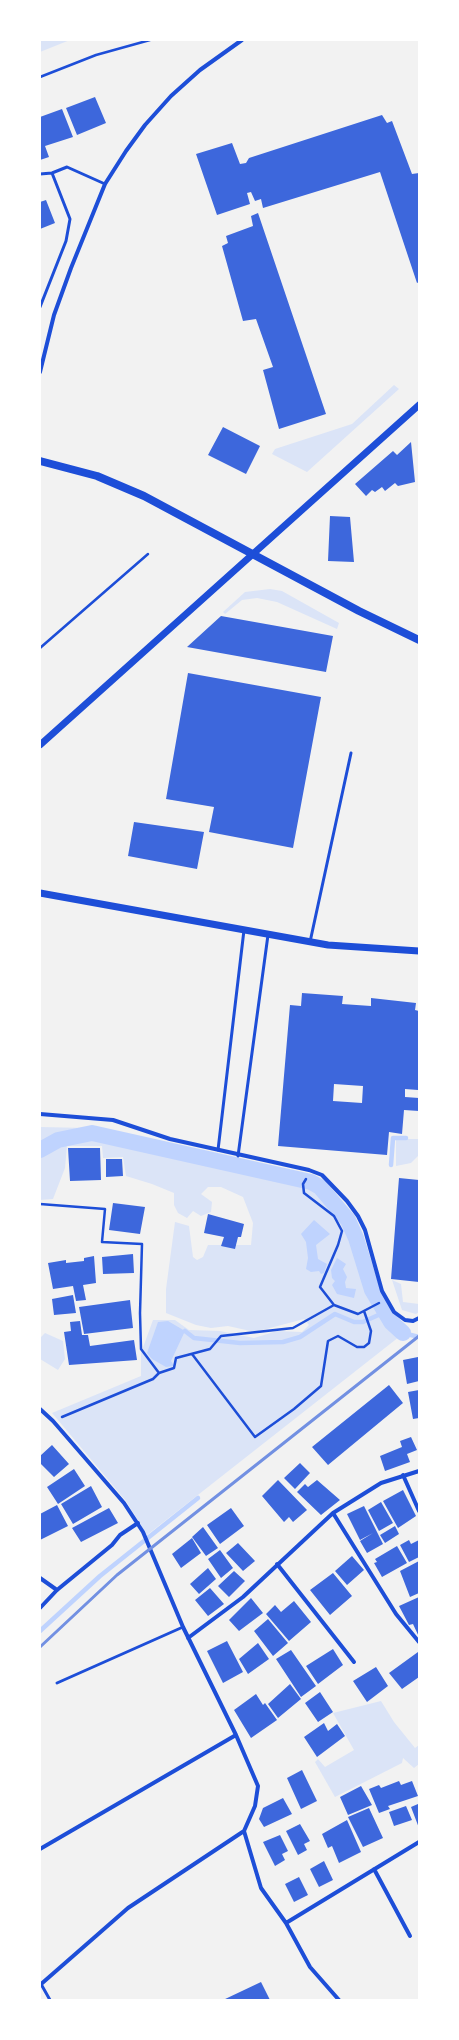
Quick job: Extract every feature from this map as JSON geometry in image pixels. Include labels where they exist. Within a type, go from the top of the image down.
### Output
[{"type":"main road","points":[[40,461],[97,476],[144,496],[359,611],[419,640]]},
{"type":"street","points":[[40,372],[54,315],[105,184],[145,125],[171,96],[200,70],[242,40]]},
{"type":"street","points":[[40,745],[419,405]]},
{"type":"street","points":[[40,893],[328,945],[419,951]]},
{"type":"street","points":[[40,1114],[113,1120],[170,1139],[238,1156],[309,1170],[322,1175],[347,1201],[358,1216],[365,1230],[382,1291],[394,1312],[405,1320],[413,1321],[419,1318]]},
{"type":"street","points":[[40,1409],[53,1421],[124,1503],[138,1523],[149,1543],[188,1638],[236,1735],[258,1786],[255,1806],[244,1831],[128,1908],[40,1984]]},
{"type":"street","points":[[188,1638],[243,1597],[333,1513],[381,1483],[419,1471]]},
{"type":"street","points":[[403,1475],[419,1511]]},
{"type":"street","points":[[333,1513],[396,1614],[419,1642]]},
{"type":"street","points":[[40,1608],[57,1590],[112,1545],[120,1535],[138,1523]]},
{"type":"street","points":[[277,1564],[354,1662]]},
{"type":"street","points":[[40,1578],[57,1590]]},
{"type":"street","points":[[40,1849],[236,1735]]},
{"type":"street","points":[[244,1831],[261,1888],[286,1924],[310,1968],[339,2000]]},
{"type":"street","points":[[286,1924],[419,1842]]},
{"type":"street","points":[[374,1869],[410,1936]]},
{"type":"lane","points":[[40,174],[52,173],[67,167],[105,184]]},
{"type":"lane","points":[[40,307],[66,241],[70,219],[52,173]]},
{"type":"lane","points":[[310,942],[351,753]]},
{"type":"lane","points":[[218,1151],[244,930]]},
{"type":"lane","points":[[238,1156],[268,934]]},
{"type":"lane","points":[[58,1683],[183,1627]]},
{"type":"lane","points":[[40,1984],[50,2000]]},
{"type":"path","points":[[40,77],[96,55],[150,40]]},
{"type":"path","points":[[40,648],[148,554]]},
{"type":"path","points":[[304,1184],[304,1193],[334,1216],[342,1231],[338,1245],[320,1287],[334,1305],[352,1313],[358,1314],[376,1304]]},
{"type":"path","points":[[40,1204],[105,1209],[102,1242],[142,1244],[140,1313],[141,1349],[159,1373]]},
{"type":"path","points":[[53,1421],[153,1379],[159,1373],[174,1368],[176,1358],[210,1349],[221,1336],[293,1328],[334,1305]]},
{"type":"path","points":[[192,1354],[255,1436],[294,1409],[322,1386],[328,1341],[338,1336],[357,1347],[364,1347],[369,1343],[371,1337],[369,1323],[364,1311]]},
{"type":"shaded area","points":[[40,40],[70,40],[40,52]]},
{"type":"shaded area","points":[[394,385],[399,389],[307,472],[272,454],[275,449],[352,424]]},
{"type":"shaded area","points":[[270,589],[282,591],[339,623],[337,629],[277,602],[257,598],[242,600],[225,614],[223,612],[245,592]]},
{"type":"shaded area","points":[[40,1127],[87,1128],[227,1159],[281,1169],[322,1183],[354,1223],[389,1311],[390,1319],[404,1333],[147,1535],[126,1501],[52,1413],[141,1376],[141,1353],[153,1320],[175,1320],[189,1330],[220,1331],[254,1338],[277,1331],[302,1332],[309,1325],[304,1319],[255,1332],[228,1326],[211,1328],[196,1325],[166,1313],[166,1289],[175,1222],[189,1226],[193,1257],[197,1260],[203,1257],[208,1245],[251,1245],[253,1223],[243,1197],[221,1187],[208,1187],[201,1194],[212,1202],[211,1212],[201,1216],[193,1211],[187,1218],[178,1213],[174,1205],[174,1193],[126,1176],[123,1157],[103,1158],[102,1146],[67,1146],[65,1168],[53,1199],[40,1200]]},
{"type":"shaded area","points":[[396,1139],[419,1139],[419,1155],[411,1163],[396,1166]]},
{"type":"shaded area","points":[[392,1280],[401,1284],[403,1302],[419,1304],[419,1312],[416,1314],[402,1310]]},
{"type":"shaded area","points":[[45,1333],[63,1341],[65,1359],[58,1370],[40,1359],[40,1338]]},
{"type":"shaded area","points":[[381,1701],[394,1722],[415,1748],[419,1745],[419,1764],[414,1768],[403,1758],[402,1763],[335,1797],[315,1762],[318,1759],[325,1767],[354,1750],[333,1713]]},
{"type":"water","points":[[314,1220],[330,1234],[316,1245],[318,1259],[327,1264],[324,1273],[321,1274],[319,1271],[311,1272],[306,1269],[308,1258],[306,1242],[301,1234]]},
{"type":"water","points":[[337,1258],[346,1264],[343,1269],[347,1277],[345,1282],[346,1288],[356,1289],[354,1298],[337,1294],[332,1285],[335,1281],[332,1278],[331,1270]]},
{"type":"water","points":[[168,1321],[185,1331],[171,1361],[174,1366],[166,1367],[152,1359],[147,1353],[158,1322]]},
{"type":"building","points":[[95,97],[106,123],[77,135],[66,108]]},
{"type":"building","points":[[62,109],[73,137],[45,146],[49,157],[40,160],[40,117]]},
{"type":"building","points":[[382,115],[387,123],[392,121],[412,174],[419,173],[419,282],[417,283],[380,172],[263,208],[261,199],[255,201],[251,192],[247,193],[250,204],[217,215],[196,154],[232,143],[240,164],[246,163],[249,158]]},
{"type":"building","points":[[46,200],[55,223],[40,229],[40,202]]},
{"type":"building","points":[[258,213],[326,414],[279,429],[263,370],[273,367],[256,319],[243,321],[222,246],[228,243],[226,236],[253,226],[251,216]]},
{"type":"building","points":[[223,427],[260,446],[246,474],[208,455]]},
{"type":"building","points":[[411,442],[415,482],[398,486],[395,483],[385,491],[382,487],[375,492],[372,490],[366,496],[355,484],[393,451],[397,455]]},
{"type":"building","points":[[330,516],[350,517],[354,562],[328,561]]},
{"type":"building","points":[[221,616],[333,636],[326,672],[187,647]]},
{"type":"building","points":[[188,673],[321,697],[293,848],[209,832],[214,807],[166,799]]},
{"type":"building","points":[[134,822],[204,832],[197,869],[128,856]]},
{"type":"building","points":[[302,993],[343,996],[342,1004],[371,1006],[371,998],[416,1003],[415,1010],[419,1011],[418,1090],[405,1089],[405,1097],[419,1098],[419,1111],[404,1110],[402,1134],[389,1132],[387,1155],[278,1146],[290,1005],[301,1006]],"holes":[[[334,1084],[363,1086],[362,1103],[333,1101]]]},
{"type":"building","points":[[68,1148],[100,1148],[101,1180],[70,1181]]},
{"type":"building","points":[[106,1159],[122,1159],[123,1176],[106,1177]]},
{"type":"building","points":[[399,1178],[419,1180],[419,1282],[391,1279]]},
{"type":"building","points":[[113,1203],[145,1207],[140,1234],[109,1230]]},
{"type":"building","points":[[208,1214],[244,1224],[241,1237],[238,1237],[235,1249],[221,1246],[224,1237],[204,1233]]},
{"type":"building","points":[[133,1254],[134,1273],[103,1274],[102,1257]]},
{"type":"building","points":[[94,1256],[96,1283],[83,1285],[86,1300],[76,1301],[73,1286],[53,1289],[48,1263],[66,1260],[66,1263],[84,1261],[84,1258]]},
{"type":"building","points":[[73,1295],[76,1313],[54,1315],[52,1299]]},
{"type":"building","points":[[130,1300],[133,1328],[84,1334],[79,1307]]},
{"type":"building","points":[[80,1321],[82,1335],[88,1335],[90,1346],[134,1340],[137,1360],[69,1365],[64,1332],[71,1331],[70,1322]]},
{"type":"building","points":[[418,1357],[419,1381],[407,1384],[403,1360]]},
{"type":"building","points":[[389,1385],[403,1403],[328,1465],[312,1447]]},
{"type":"building","points":[[419,1390],[419,1418],[413,1419],[408,1392]]},
{"type":"building","points":[[411,1437],[417,1450],[407,1454],[410,1462],[385,1471],[380,1456],[402,1447],[400,1441]]},
{"type":"building","points":[[52,1445],[69,1464],[54,1477],[40,1463],[40,1456]]},
{"type":"building","points":[[300,1463],[310,1473],[295,1489],[284,1478]]},
{"type":"building","points":[[74,1469],[85,1486],[58,1504],[47,1487]]},
{"type":"building","points":[[278,1480],[307,1510],[293,1522],[289,1517],[284,1522],[262,1496]]},
{"type":"building","points":[[317,1480],[340,1500],[321,1515],[297,1492],[305,1484],[308,1487]]},
{"type":"building","points":[[91,1486],[102,1507],[73,1524],[61,1504]]},
{"type":"building","points":[[403,1490],[416,1516],[398,1528],[383,1501]]},
{"type":"building","points":[[381,1502],[393,1523],[379,1531],[368,1510]]},
{"type":"building","points":[[57,1505],[68,1526],[40,1540],[40,1514]]},
{"type":"building","points":[[364,1506],[383,1544],[367,1553],[360,1541],[373,1533],[360,1540],[347,1514]]},
{"type":"building","points":[[109,1508],[118,1523],[81,1542],[72,1528]]},
{"type":"building","points":[[231,1508],[244,1526],[220,1544],[207,1525]]},
{"type":"building","points":[[395,1526],[399,1534],[385,1543],[380,1535]]},
{"type":"building","points":[[203,1527],[218,1548],[206,1556],[192,1537]]},
{"type":"building","points":[[192,1538],[201,1553],[181,1568],[172,1554]]},
{"type":"building","points":[[409,1540],[411,1544],[419,1540],[419,1557],[409,1562],[400,1545]]},
{"type":"building","points":[[238,1543],[255,1561],[243,1571],[226,1553]]},
{"type":"building","points":[[397,1546],[407,1563],[382,1577],[374,1563],[377,1562],[375,1559]]},
{"type":"building","points":[[220,1550],[233,1568],[221,1578],[208,1559]]},
{"type":"building","points":[[352,1556],[364,1570],[347,1585],[335,1571]]},
{"type":"building","points":[[419,1561],[419,1593],[410,1597],[400,1571]]},
{"type":"building","points":[[208,1568],[216,1579],[199,1594],[190,1584]]},
{"type":"building","points":[[234,1571],[245,1581],[229,1597],[218,1586]]},
{"type":"building","points":[[333,1573],[352,1596],[330,1615],[310,1590]]},
{"type":"building","points":[[210,1588],[224,1604],[208,1616],[195,1600]]},
{"type":"building","points":[[419,1597],[419,1637],[413,1624],[409,1625],[399,1606]]},
{"type":"building","points":[[251,1598],[263,1613],[239,1631],[229,1620]]},
{"type":"building","points":[[294,1601],[311,1622],[289,1641],[266,1614],[275,1605],[281,1612]]},
{"type":"building","points":[[268,1619],[288,1643],[273,1656],[254,1631]]},
{"type":"building","points":[[227,1641],[243,1672],[223,1683],[207,1651]]},
{"type":"building","points":[[258,1643],[269,1659],[248,1674],[239,1659]]},
{"type":"building","points":[[333,1649],[343,1665],[318,1684],[306,1666]]},
{"type":"building","points":[[291,1650],[316,1686],[301,1697],[276,1659]]},
{"type":"building","points":[[418,1652],[419,1677],[402,1689],[389,1673]]},
{"type":"building","points":[[376,1667],[388,1686],[367,1702],[353,1681]]},
{"type":"building","points":[[290,1684],[301,1699],[278,1718],[268,1704]]},
{"type":"building","points":[[320,1692],[333,1712],[318,1722],[305,1703]]},
{"type":"building","points":[[256,1694],[263,1705],[265,1703],[277,1720],[251,1738],[234,1710]]},
{"type":"building","points":[[324,1723],[328,1731],[337,1724],[345,1736],[317,1757],[304,1737]]},
{"type":"building","points":[[302,1770],[317,1801],[301,1809],[287,1778]]},
{"type":"building","points":[[399,1781],[401,1785],[412,1781],[418,1796],[388,1806],[390,1809],[379,1813],[369,1789],[379,1785],[381,1788]]},
{"type":"building","points":[[361,1786],[372,1805],[348,1815],[340,1797]]},
{"type":"building","points":[[283,1798],[292,1814],[264,1827],[259,1819],[263,1808]]},
{"type":"building","points":[[418,1804],[419,1807],[419,1828],[411,1807]]},
{"type":"building","points":[[406,1806],[412,1820],[394,1826],[389,1812]]},
{"type":"building","points":[[369,1808],[383,1838],[363,1847],[348,1817]]},
{"type":"building","points":[[347,1820],[361,1852],[339,1863],[332,1846],[328,1848],[322,1834]]},
{"type":"building","points":[[300,1824],[310,1841],[304,1844],[307,1850],[298,1855],[286,1831]]},
{"type":"building","points":[[280,1835],[288,1851],[282,1854],[285,1860],[275,1866],[263,1842]]},
{"type":"building","points":[[324,1861],[333,1880],[319,1887],[310,1869]]},
{"type":"building","points":[[299,1877],[308,1895],[294,1902],[285,1884]]},
{"type":"building","points":[[261,1982],[270,2000],[223,2000]]},
{"type":"waterway","points":[[40,1150],[58,1140],[92,1133],[311,1182],[320,1187],[348,1220],[356,1238],[372,1290],[391,1322],[403,1333]]},
{"type":"waterway","points":[[391,1165],[393,1138],[406,1138]]},
{"type":"waterway","points":[[185,1331],[194,1338],[240,1343],[283,1342],[300,1337],[335,1314],[354,1322],[363,1322],[385,1312]]},
{"type":"waterway","points":[[403,1333],[419,1337]]},
{"type":"waterway","points":[[40,1631],[100,1576],[198,1498]]},
{"type":"railway","points":[[40,1647],[117,1575],[419,1336]]}]
